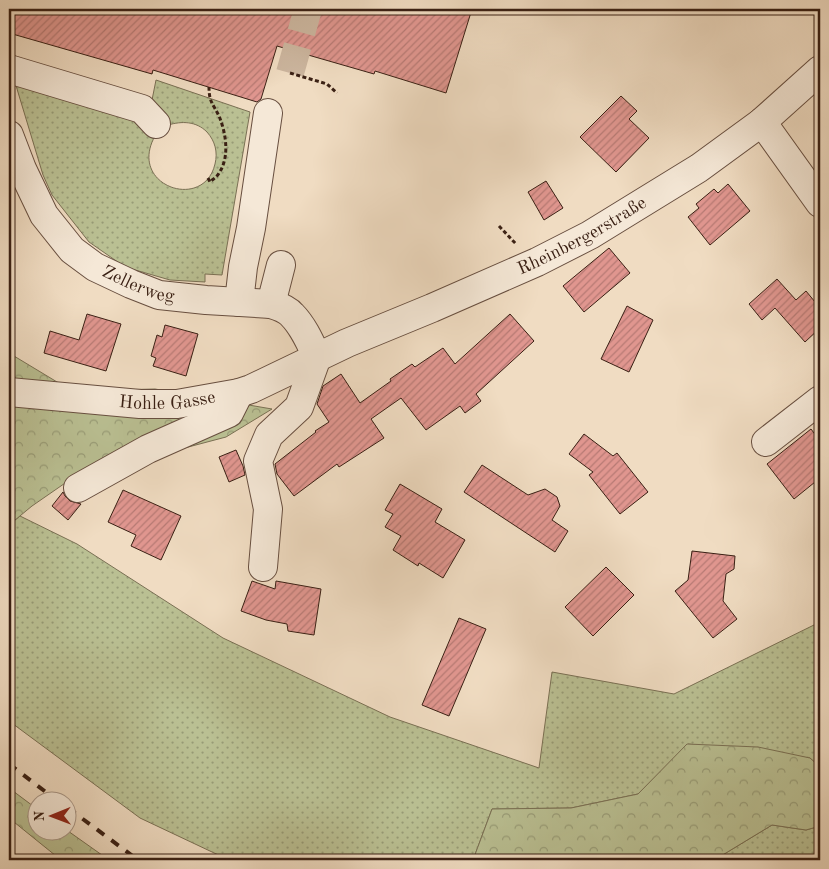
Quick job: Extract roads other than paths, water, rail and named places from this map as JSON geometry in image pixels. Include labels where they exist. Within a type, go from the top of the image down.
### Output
[{"type":"street","points":[[9,69],[142,109],[156,124]]},
{"type":"street","name":"Rheinbergerstraße","points":[[317,357],[537,262],[590,235],[699,168],[762,122],[820,70]]},
{"type":"street","points":[[239,302],[268,113]]},
{"type":"street","points":[[762,122],[820,203]]},
{"type":"street","name":"Zellerweg","points":[[9,135],[22,169],[33,219],[95,267],[159,295],[271,304],[281,307],[292,314],[306,335],[317,357]]},
{"type":"street","points":[[271,304],[282,265]]},
{"type":"street","points":[[263,568],[268,509],[258,461],[270,434],[299,407],[317,357]]},
{"type":"street","name":"Hohle Gasse","points":[[9,392],[140,404],[177,404],[239,393],[251,389],[317,357]]},
{"type":"street","points":[[78,488],[148,449],[229,413],[239,393]]},
{"type":"street","points":[[766,442],[820,400]]},
{"type":"tunnel","points":[[290,73],[308,9]]},
{"type":"railway","points":[[9,764],[46,792]]},
{"type":"railway","points":[[78,815],[138,860]]}]
